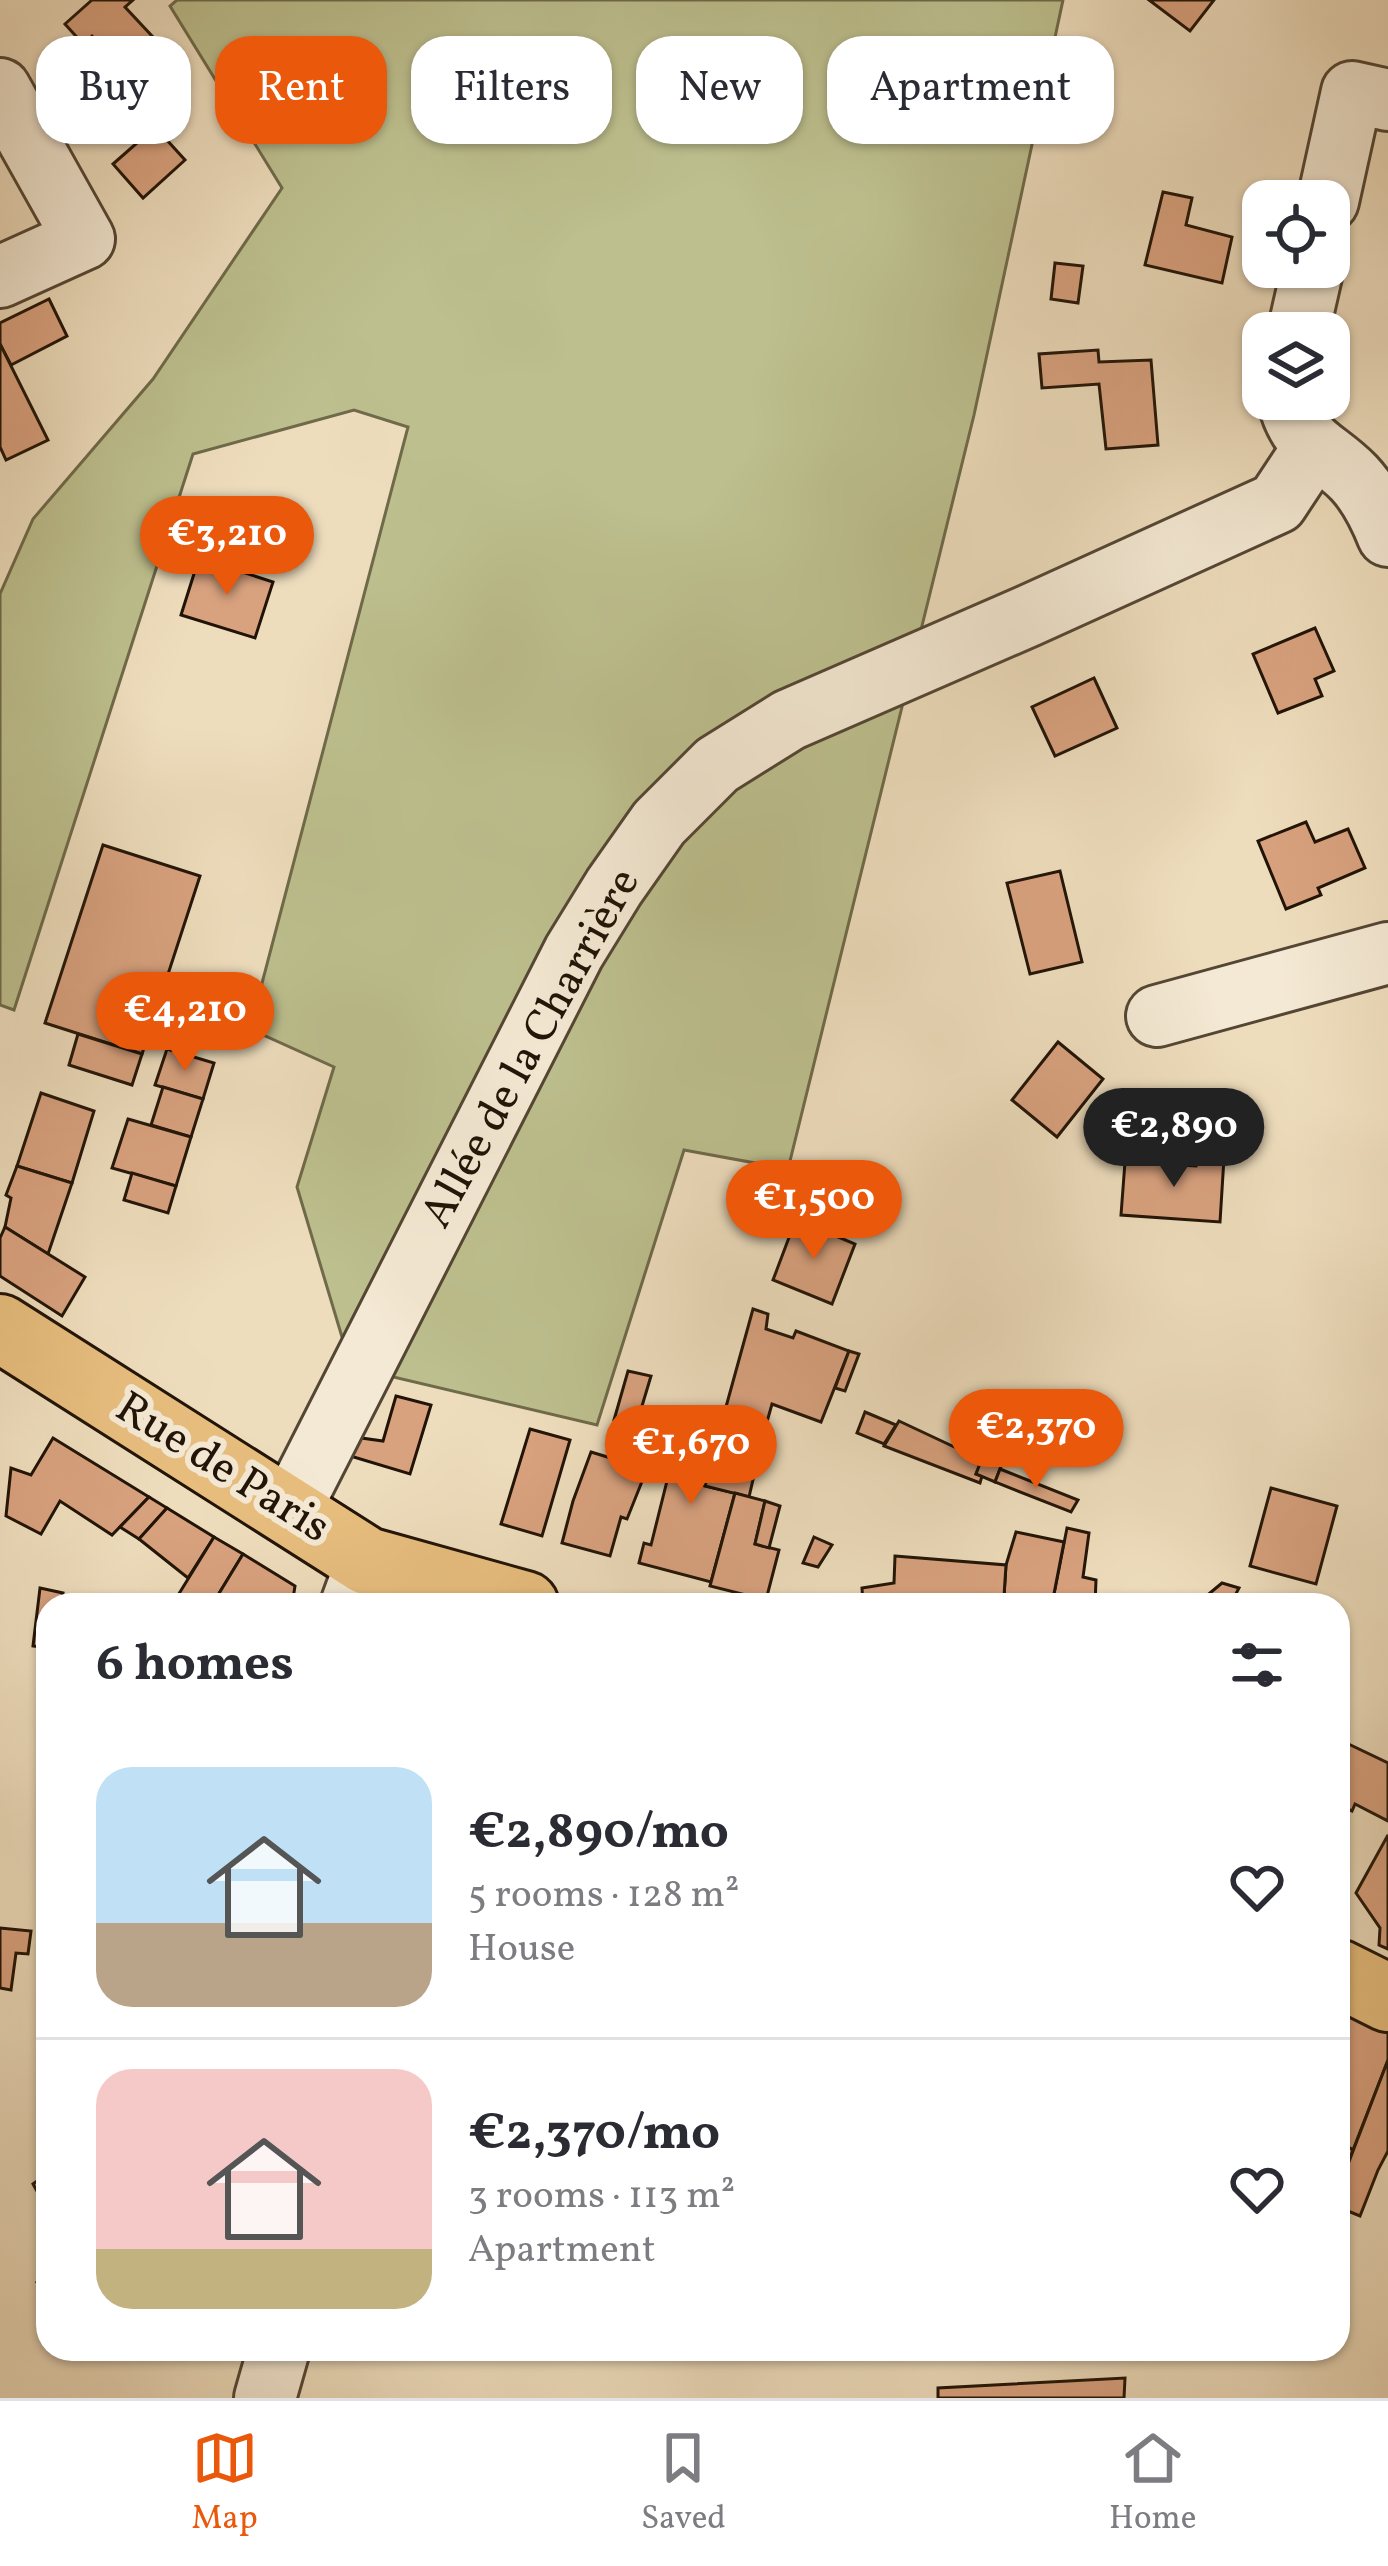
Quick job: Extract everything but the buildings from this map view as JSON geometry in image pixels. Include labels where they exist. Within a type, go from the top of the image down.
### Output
[{"type":"main road","name":"Rue de Paris","points":[[0,1328],[289,1512],[359,1583],[434,1593]]},
{"type":"main road","points":[[1350,1979],[1388,1998]]},
{"type":"street","points":[[0,277],[84,238],[3,69]]},
{"type":"street","points":[[1333,180],[1352,92],[1388,100]]},
{"type":"street","points":[[1301,423],[1354,479],[1388,536]]},
{"type":"street","name":"Allée de la Charrière","points":[[289,1512],[574,952],[659,823],[717,765],[789,720],[1277,503],[1301,423]]},
{"type":"street","points":[[1157,1016],[1388,952]]},
{"type":"street","points":[[265,2398],[276,2361]]},
{"type":"green space","points":[[177,0],[1063,0],[1055,36],[827,36],[827,144],[1032,144],[974,415],[788,1169],[684,1150],[597,1425],[351,1367],[297,1187],[334,1067],[250,1029],[408,427],[354,410],[193,454],[14,1010],[0,1005],[0,594],[33,519],[153,379],[282,188],[255,144],[387,144],[387,36],[215,36],[215,79],[170,6]]}]
